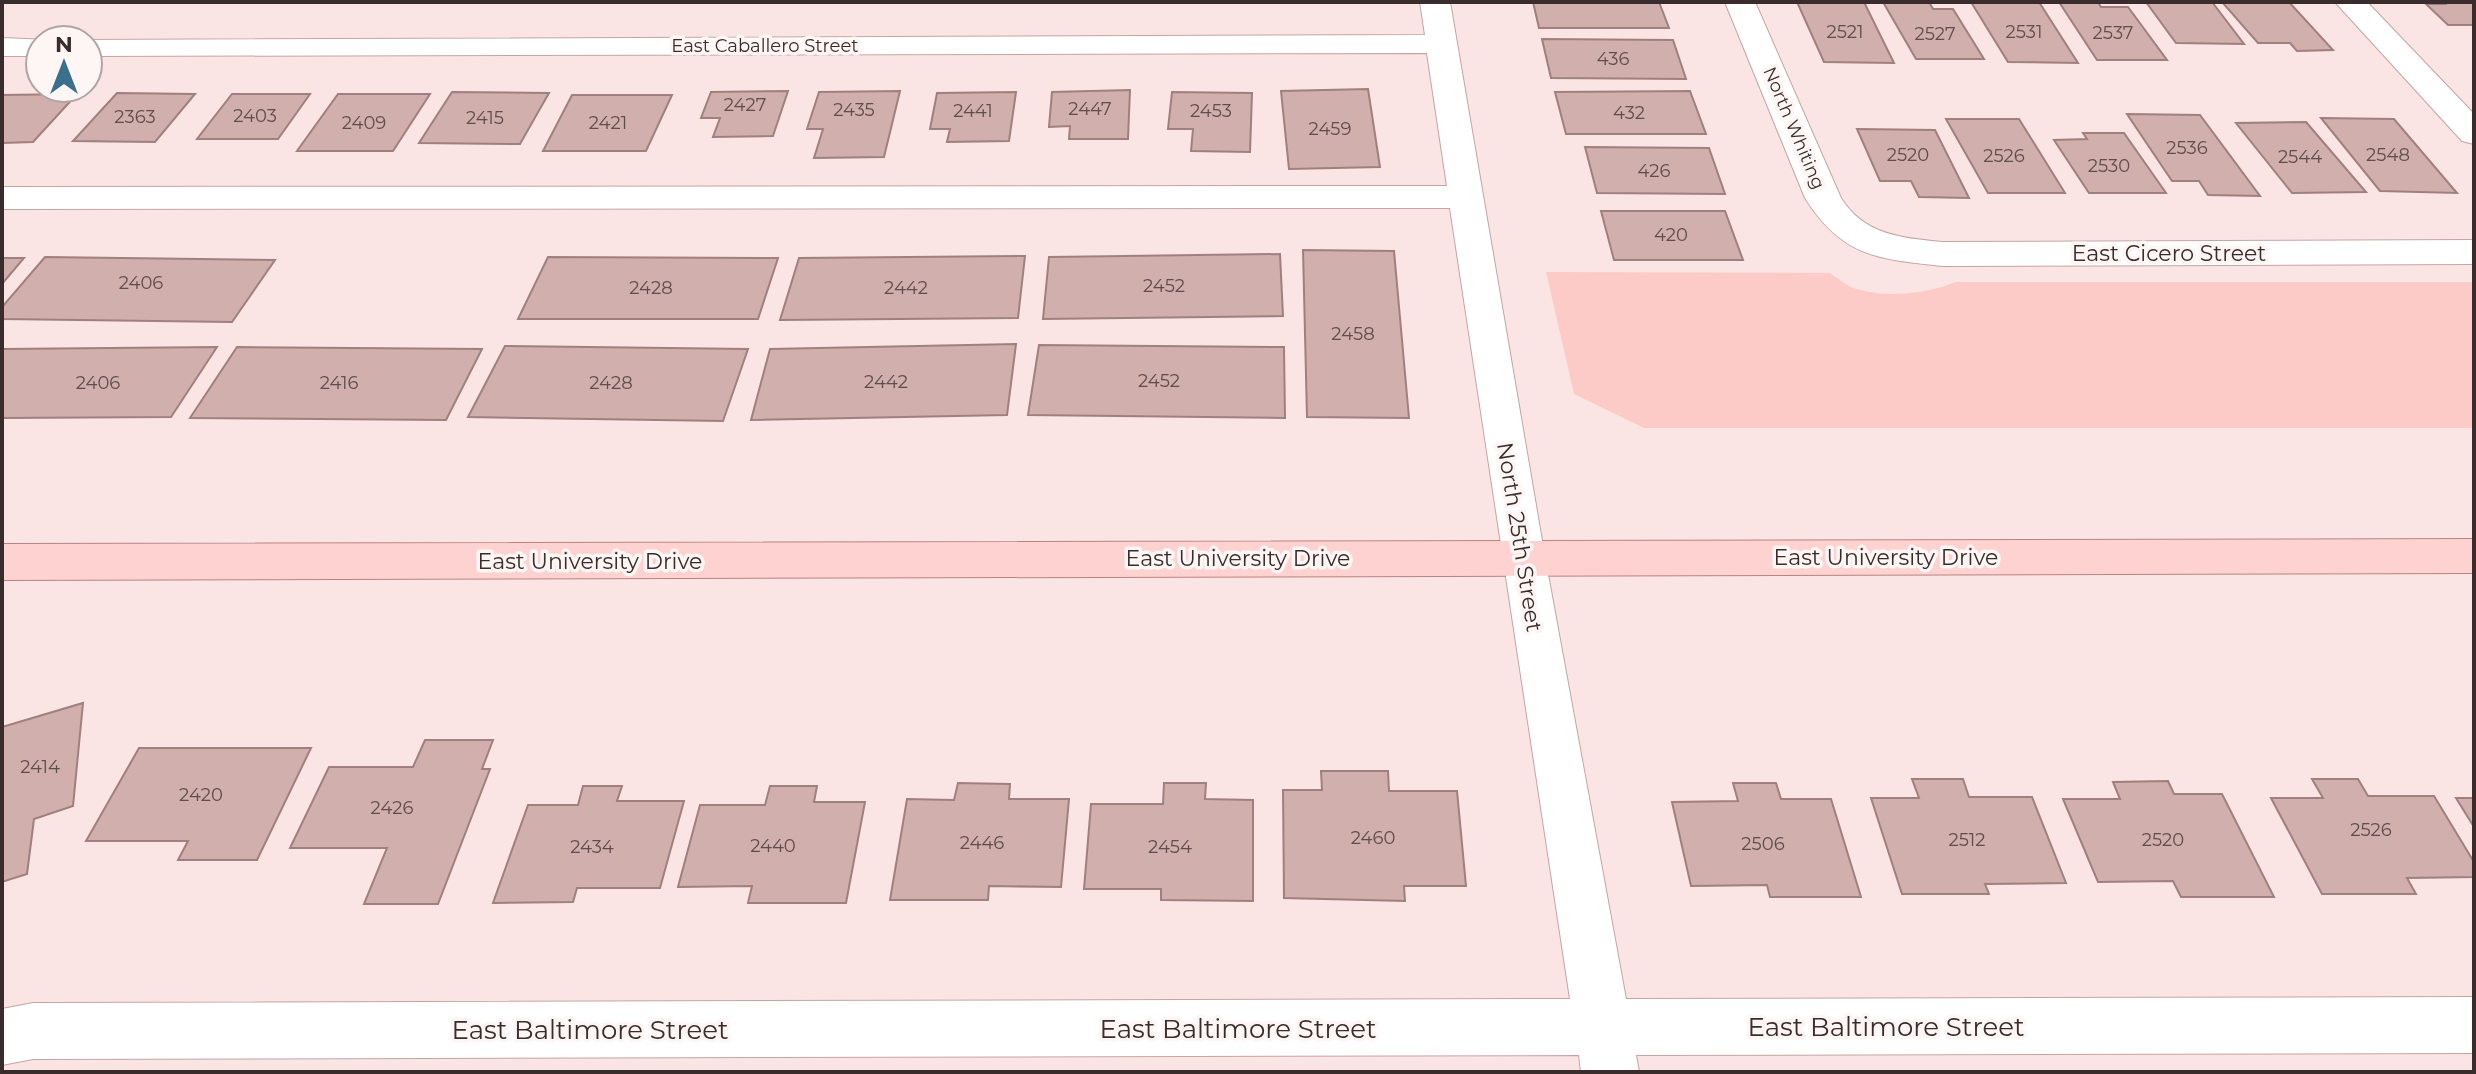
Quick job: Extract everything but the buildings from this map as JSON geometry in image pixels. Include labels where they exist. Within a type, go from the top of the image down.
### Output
[{"type":"main road","name":"East University Drive","points":[[2,562],[2474,556]]},
{"type":"street","name":"North 25th Street","points":[[1435,2],[1605,1050]]},
{"type":"street","name":"North Whiting","points":[[1740,2],[1823,198],[1833,214],[1866,241]]},
{"type":"street","points":[[2350,2],[2474,134]]},
{"type":"street","name":"East Caballero Street","points":[[104,47],[1442,44]]},
{"type":"street","points":[[2,47],[24,47]]},
{"type":"street","points":[[2,198],[1466,197]]},
{"type":"street","name":"East Cicero Street","points":[[1866,241],[1892,249],[1942,254],[2474,252]]},
{"type":"street","name":"East Baltimore Street","points":[[2,1037],[33,1031],[1605,1050],[2474,1025]]},
{"type":"shaded area","points":[[1546,272],[1830,273],[1851,287],[1891,294],[1931,290],[1956,282],[2474,282],[2474,428],[1644,428],[1574,394]]}]
